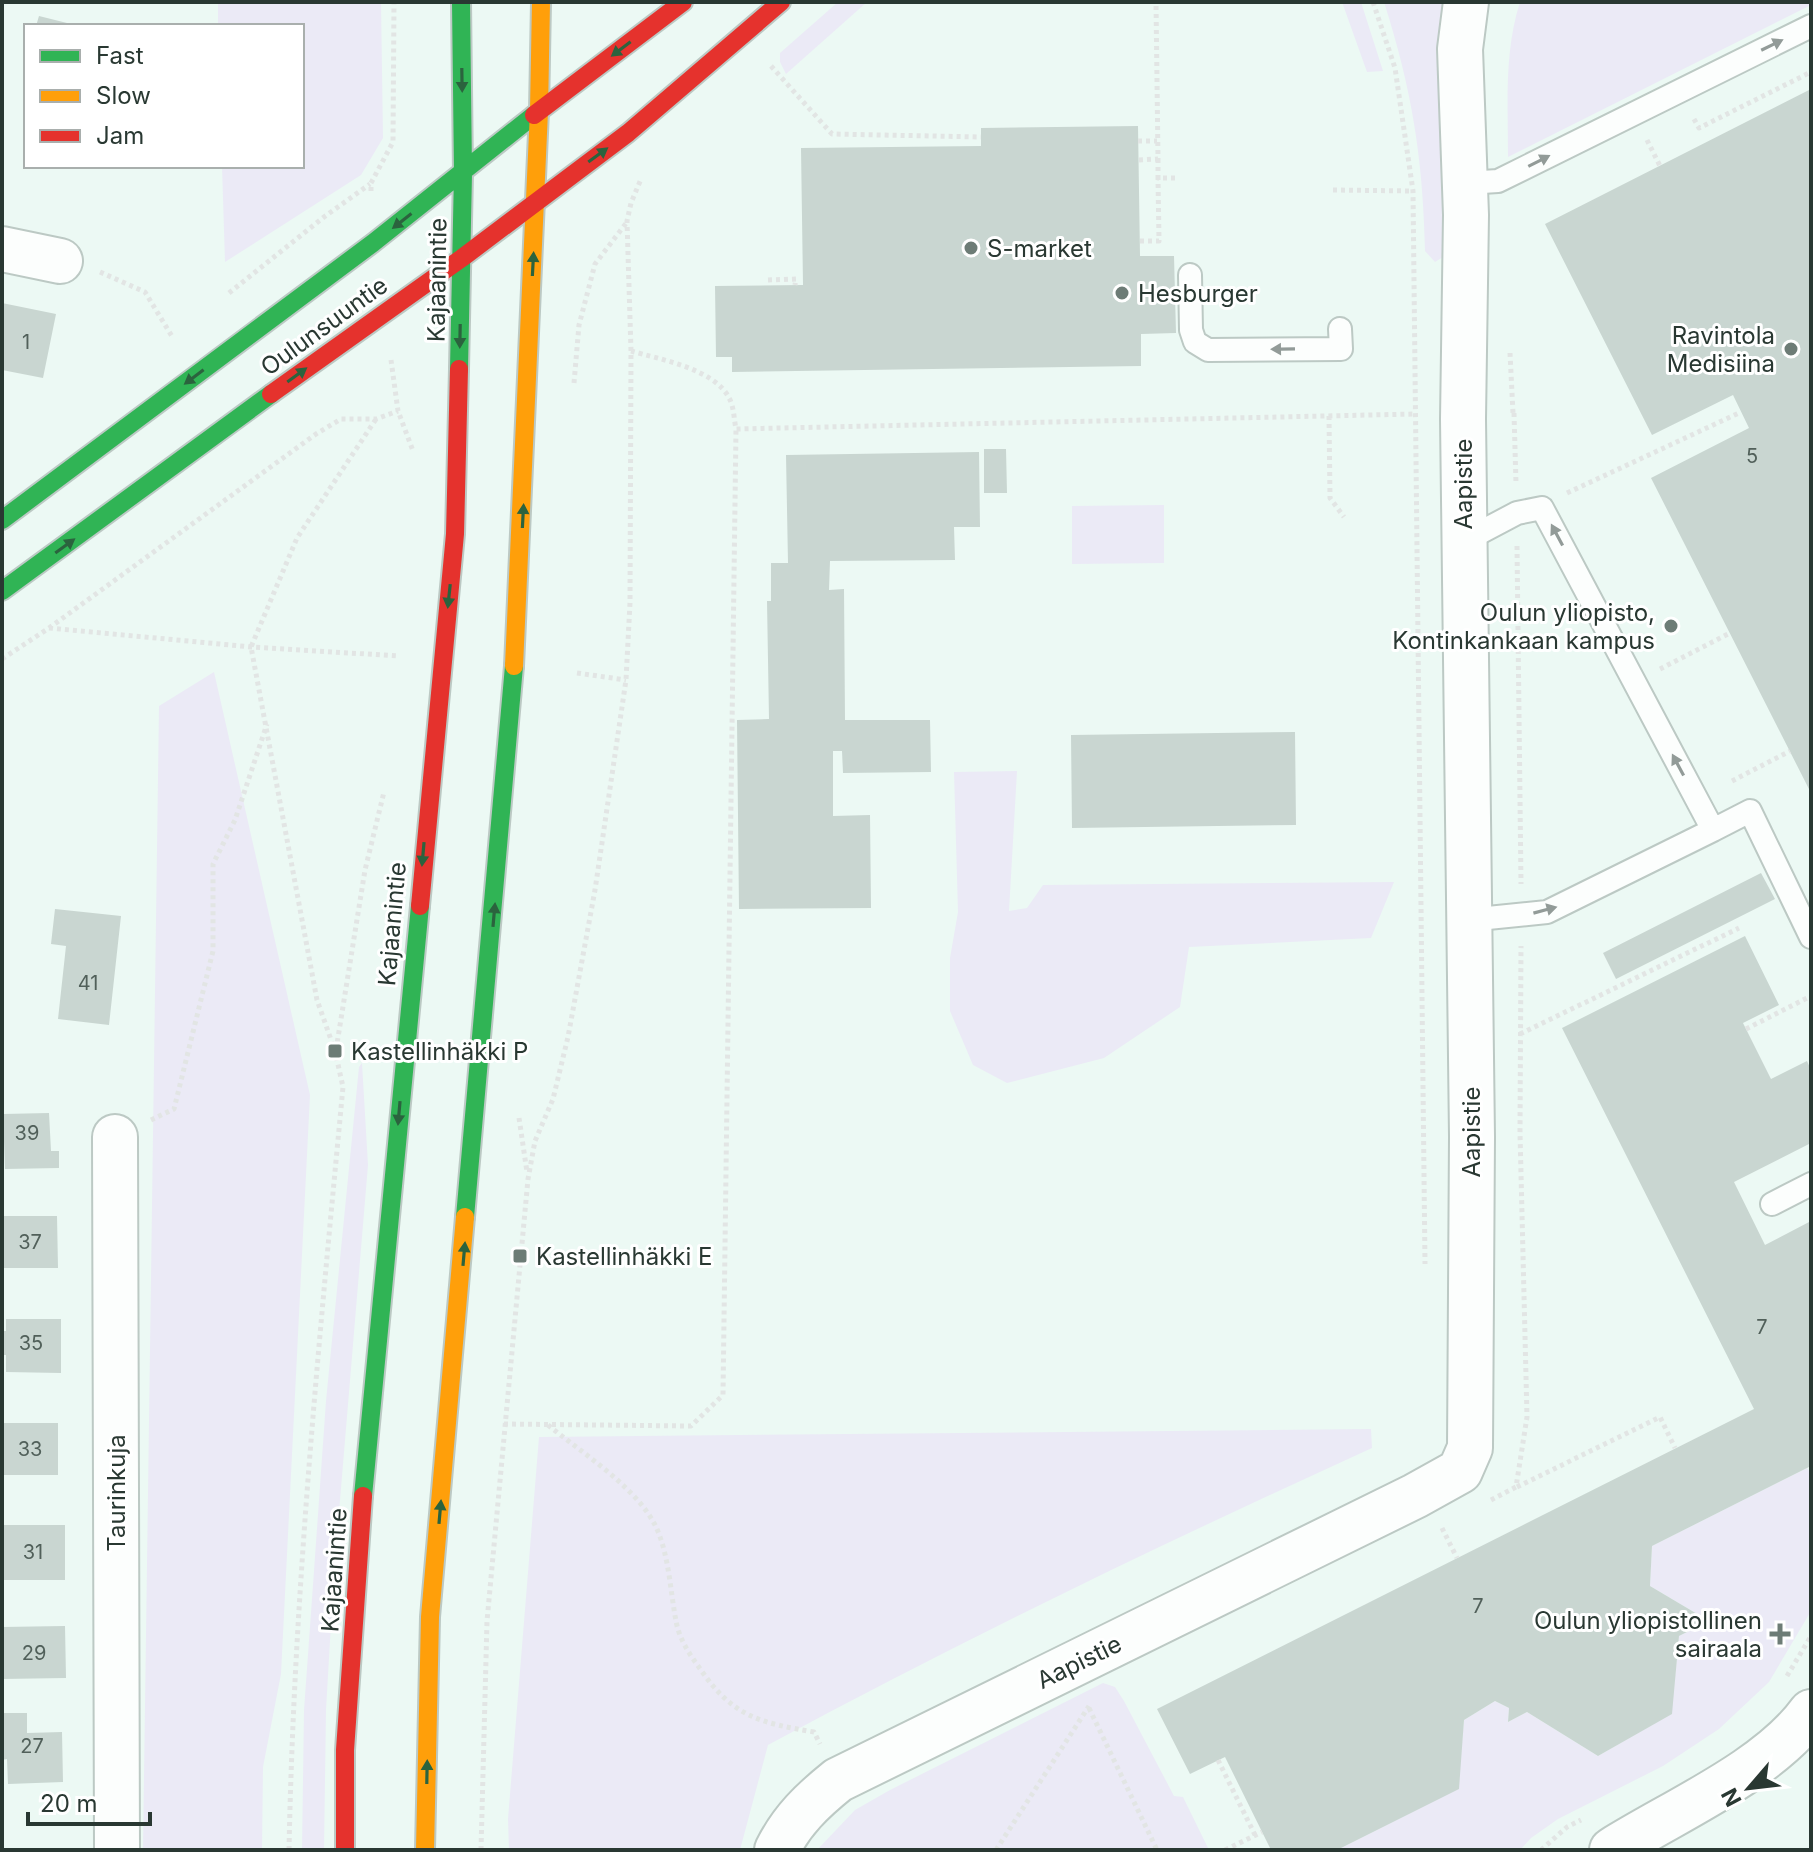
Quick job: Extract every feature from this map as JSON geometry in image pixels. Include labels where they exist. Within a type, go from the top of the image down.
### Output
[{"type":"main road","name":"Kajaanintie","points":[[345,1850],[345,1750],[357,1563],[455,534],[463,173],[461,2]]},
{"type":"main road","points":[[425,1850],[430,1617],[518,622],[541,2]]},
{"type":"main road","name":"Oulunsuuntie","points":[[2,520],[373,243],[683,2]]},
{"type":"main road","name":"Oulunsuuntie","points":[[2,591],[462,258],[628,133],[781,2]]},
{"type":"street","name":"Aapistie","points":[[777,1850],[787,1829],[807,1804],[838,1780],[1404,1502],[1460,1471],[1470,1448],[1472,1137],[1463,419],[1466,183],[1460,49],[1466,2]]},
{"type":"street","points":[[2,249],[60,261]]},
{"type":"street","name":"Taurinkuja","points":[[115,1137],[117,1850]]},
{"type":"street","points":[[1602,1832],[1720,1788],[1798,1730],[1811,1712]]},
{"type":"lane","points":[[1466,183],[1498,181],[1811,26]]},
{"type":"lane","points":[[1190,275],[1191,330],[1195,342],[1208,350],[1341,349],[1340,329]]},
{"type":"lane","points":[[1464,541],[1517,513],[1542,508],[1713,830]]},
{"type":"lane","points":[[1468,920],[1547,912],[1750,811],[1811,937]]},
{"type":"lane","points":[[1772,1204],[1811,1184]]},
{"type":"path","points":[[373,243],[371,183],[393,142],[394,2]]},
{"type":"path","points":[[1140,241],[1159,241],[1156,2]]},
{"type":"path","points":[[1373,2],[1395,68],[1413,191],[1425,1274]]},
{"type":"path","points":[[770,64],[832,134],[981,137]]},
{"type":"path","points":[[1138,141],[1158,141]]},
{"type":"path","points":[[1139,160],[1158,159]]},
{"type":"path","points":[[1158,178],[1176,178]]},
{"type":"path","points":[[481,1850],[487,1621],[528,1179],[535,1141],[553,1099],[568,1037],[595,890],[626,680],[630,603],[631,351],[627,221],[638,183]]},
{"type":"path","points":[[1333,190],[1413,191]]},
{"type":"path","points":[[60,261],[101,272],[145,292],[173,338]]},
{"type":"path","points":[[768,280],[796,279],[795,285]]},
{"type":"path","points":[[384,312],[398,411],[416,461]]},
{"type":"path","points":[[504,1424],[691,1426],[723,1395],[736,429],[729,397],[715,383],[695,369],[631,351]]},
{"type":"path","points":[[2,659],[316,434],[341,419],[376,419],[398,411]]},
{"type":"path","points":[[1542,508],[1741,412]]},
{"type":"path","points":[[1514,413],[1527,1417],[1516,1487]]},
{"type":"path","points":[[736,429],[1414,414],[1463,419]]},
{"type":"path","points":[[1329,416],[1330,498],[1344,517]]},
{"type":"path","points":[[289,1850],[292,1710],[300,1570],[343,1087],[335,1051],[317,1000],[251,647],[297,538],[376,419]]},
{"type":"path","points":[[49,628],[251,647],[399,656]]},
{"type":"path","points":[[1664,667],[1730,633]]},
{"type":"path","points":[[577,673],[626,680]]},
{"type":"path","points":[[115,1137],[174,1109],[213,951],[213,864],[235,820],[267,723]]},
{"type":"path","points":[[1728,784],[1790,751]]},
{"type":"path","points":[[335,1051],[365,870],[387,780]]},
{"type":"path","points":[[1520,1034],[1739,928]]},
{"type":"path","points":[[1746,1029],[1811,996]]},
{"type":"path","points":[[1587,1004],[1592,1013]]},
{"type":"path","points":[[1479,1507],[1660,1417],[1675,1448]]},
{"type":"path","points":[[547,1424],[627,1490],[650,1517],[662,1542],[677,1626],[689,1653],[714,1690],[746,1716],[775,1726],[814,1732],[838,1780]]},
{"type":"path","points":[[1428,1534],[1454,1520]]},
{"type":"path","points":[[1442,1527],[1457,1558]]},
{"type":"path","points":[[1786,1676],[1811,1636]]},
{"type":"path","points":[[996,1850],[1097,1697]]},
{"type":"path","points":[[1089,1707],[1157,1850]]},
{"type":"path","points":[[1218,1760],[1259,1833],[1225,1850]]},
{"type":"path","points":[[1541,1850],[1567,1827],[1602,1832]]},
{"type":"shaded area","points":[[218,2],[381,2],[383,138],[361,175],[225,262],[222,168],[304,168],[304,24],[218,24]]},
{"type":"shaded area","points":[[838,2],[867,2],[786,74],[780,62],[780,53]]},
{"type":"shaded area","points":[[1342,2],[1361,2],[1383,71],[1367,72]]},
{"type":"shaded area","points":[[1384,2],[1444,2],[1439,52],[1443,257],[1435,262],[1425,251],[1419,155],[1409,95]]},
{"type":"shaded area","points":[[1520,2],[1811,2],[1811,5],[1508,157],[1509,59]]},
{"type":"shaded area","points":[[1164,505],[1164,563],[1072,564],[1072,506]]},
{"type":"shaded area","points":[[214,672],[310,1095],[281,1674],[263,1767],[262,1850],[143,1850],[159,706]]},
{"type":"shaded area","points":[[1017,771],[1009,911],[1027,908],[1043,885],[1394,882],[1371,938],[1189,947],[1180,1007],[1104,1058],[1007,1083],[973,1065],[950,1011],[950,958],[958,912],[954,772]]},
{"type":"shaded area","points":[[362,1063],[368,1165],[334,1572],[326,1710],[324,1850],[302,1850],[304,1710],[326,1401],[359,1067]]},
{"type":"shaded area","points":[[1371,1429],[1372,1448],[1068,1591],[768,1745],[740,1850],[509,1850],[508,1819],[539,1437]]},
{"type":"shaded area","points":[[1807,1468],[1811,1474],[1811,1611],[1769,1682],[1719,1729],[1663,1766],[1558,1819],[1520,1850],[1337,1850],[1458,1789],[1464,1720],[1495,1701],[1509,1708],[1508,1722],[1527,1712],[1598,1756],[1671,1714],[1679,1636],[1709,1621],[1650,1586],[1652,1546]]},
{"type":"shaded area","points":[[1103,1683],[1115,1687],[1124,1701],[1174,1796],[1183,1797],[1209,1850],[817,1850],[855,1810]]},
{"type":"building","points":[[39,16],[71,24],[37,24]]},
{"type":"building","points":[[1811,89],[1811,793],[1651,478],[1749,428],[1733,395],[1652,435],[1545,224]]},
{"type":"building","name":"S-market","points":[[1138,126],[1140,256],[1174,256],[1176,333],[1141,334],[1141,366],[732,372],[732,357],[716,357],[715,286],[803,285],[801,148],[981,146],[981,128]]},
{"type":"building","points":[[2,303],[56,314],[43,378],[2,370]]},
{"type":"building","points":[[984,449],[1006,449],[1007,493],[984,493]]},
{"type":"building","points":[[979,452],[980,527],[954,527],[955,560],[830,561],[829,590],[844,589],[845,720],[930,720],[931,772],[843,773],[842,751],[833,751],[833,816],[870,815],[871,908],[739,909],[737,720],[769,719],[767,601],[771,601],[771,563],[788,563],[786,455]]},
{"type":"building","points":[[1295,732],[1296,825],[1072,828],[1071,735]]},
{"type":"building","points":[[1761,873],[1775,899],[1616,979],[1603,953]]},
{"type":"building","points":[[55,909],[121,916],[109,1025],[58,1019],[66,946],[51,944]]},
{"type":"building","points":[[1745,936],[1779,1005],[1743,1023],[1771,1079],[1807,1061],[1811,1070],[1811,1143],[1734,1182],[1765,1245],[1811,1221],[1811,1466],[1652,1546],[1650,1586],[1709,1621],[1679,1636],[1672,1714],[1598,1756],[1527,1712],[1508,1722],[1509,1708],[1495,1701],[1464,1720],[1459,1789],[1337,1850],[1271,1850],[1225,1757],[1190,1774],[1157,1709],[1754,1409],[1562,1028]]},
{"type":"building","points":[[49,1113],[51,1151],[59,1151],[59,1168],[5,1169],[3,1114]]},
{"type":"building","points":[[2,1216],[57,1216],[58,1268],[2,1268]]},
{"type":"building","points":[[6,1319],[61,1319],[61,1373],[6,1372],[2,1331],[6,1331]]},
{"type":"building","points":[[2,1423],[58,1423],[58,1475],[2,1475]]},
{"type":"building","points":[[2,1525],[65,1525],[65,1580],[2,1580]]},
{"type":"building","points":[[65,1626],[66,1678],[2,1679],[2,1627]]},
{"type":"building","points":[[2,1713],[27,1713],[27,1733],[62,1732],[63,1782],[8,1784],[7,1759],[2,1760]]},
{"type":"traffic: fast","points":[[459,369],[463,173],[461,2]]},
{"type":"traffic: fast","points":[[2,520],[373,243],[534,115]]},
{"type":"traffic: fast","points":[[2,591],[271,394]]},
{"type":"traffic: fast","points":[[465,1217],[514,666]]},
{"type":"traffic: fast","points":[[363,1496],[420,906]]},
{"type":"traffic: slow","points":[[514,666],[539,111],[541,2]]},
{"type":"traffic: slow","points":[[425,1850],[430,1617],[465,1217]]},
{"type":"traffic: jam","points":[[534,115],[683,2]]},
{"type":"traffic: jam","points":[[271,394],[462,258],[628,133],[781,2]]},
{"type":"traffic: jam","points":[[420,906],[455,534],[459,369]]},
{"type":"traffic: jam","points":[[345,1850],[345,1750],[363,1496]]},
{"type":"place","name":"S-market","points":[[971,248]]},
{"type":"place","name":"Hesburger","points":[[1122,293]]},
{"type":"place","name":"Ravintola Medisiina","points":[[1791,349]]},
{"type":"place","name":"Oulun yliopisto, Kontinkankaan kampus","points":[[1671,626]]},
{"type":"place","name":"Kastellinhäkki P","points":[[335,1051]]},
{"type":"place","name":"Kastellinhäkki E","points":[[520,1256]]},
{"type":"place","name":"Oulun yliopistollinen sairaala","points":[[1780,1634]]}]
